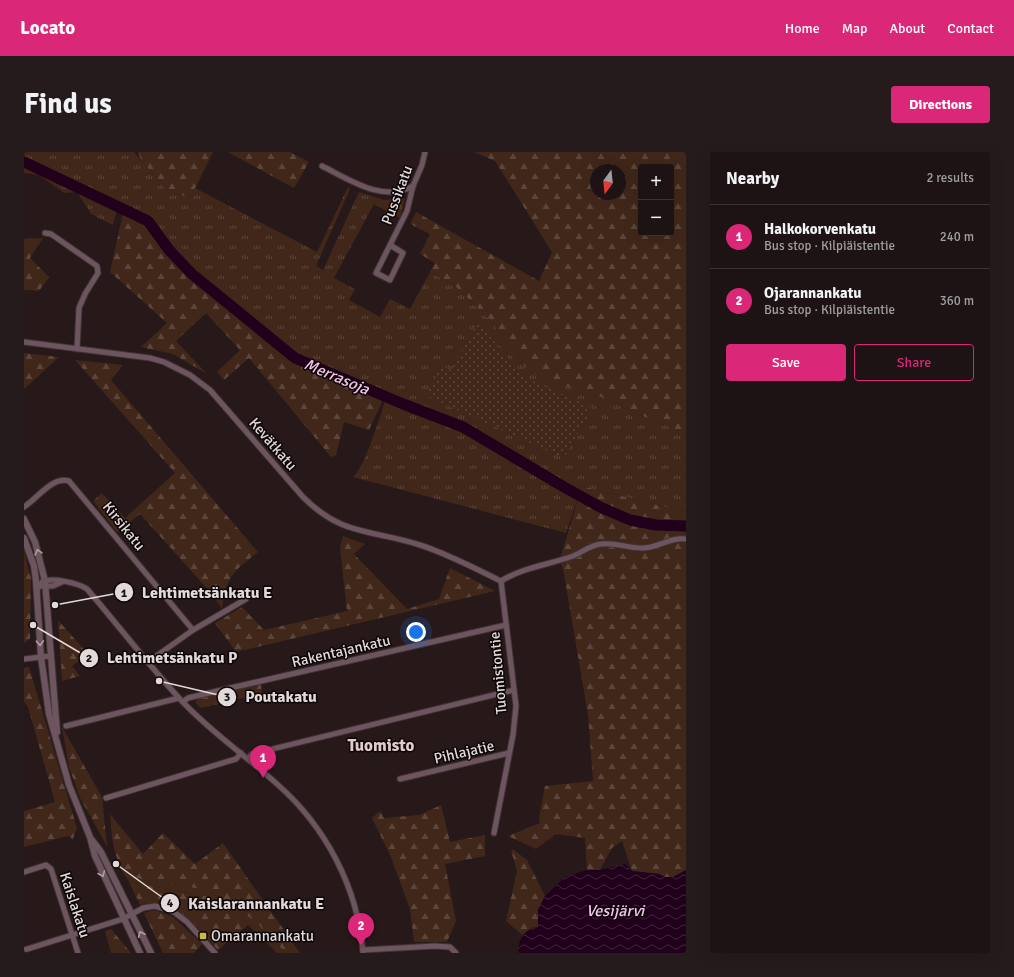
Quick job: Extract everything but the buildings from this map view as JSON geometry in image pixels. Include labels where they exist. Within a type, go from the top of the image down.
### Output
[{"type":"street","name":"Pussikatu","points":[[390,245],[403,253],[390,280],[376,273],[390,245],[407,211],[413,186],[422,165],[425,152]]},
{"type":"street","points":[[322,166],[357,184],[384,193],[403,192],[413,186]]},
{"type":"street","points":[[45,233],[51,234],[97,266],[98,273],[85,294],[79,308],[77,349]]},
{"type":"street","name":"Kevätkatu","points":[[24,342],[150,358],[164,362],[190,375],[210,390],[303,497],[320,512],[352,530],[432,549],[468,564],[501,581]]},
{"type":"street","name":"Kirsikatu","points":[[24,507],[56,482],[64,480],[69,481],[193,630]]},
{"type":"street","points":[[24,519],[35,542],[42,583],[58,746]]},
{"type":"street","points":[[24,538],[42,583],[53,586],[62,582],[76,584],[87,589],[179,698],[212,730],[248,759],[297,803],[323,838],[344,873],[356,905],[363,951],[435,946],[450,948],[456,953]]},
{"type":"street","points":[[501,581],[533,566],[574,556],[588,547],[602,544],[644,548],[674,539],[686,540]]},
{"type":"street","name":"Tuomistontie","points":[[494,833],[516,706],[501,581]]},
{"type":"street","points":[[42,583],[37,590],[41,657],[48,714],[69,785],[90,837],[95,856],[140,953]]},
{"type":"street","points":[[148,662],[193,630],[246,599]]},
{"type":"street","name":"Rakentajankatu","points":[[183,702],[188,698],[506,625]]},
{"type":"street","points":[[24,659],[50,656]]},
{"type":"street","points":[[248,759],[254,754],[514,690]]},
{"type":"street","points":[[66,726],[179,698]]},
{"type":"street","points":[[106,798],[236,759],[241,753]]},
{"type":"street","name":"Pihlajatie","points":[[400,779],[509,753]]},
{"type":"street","points":[[90,837],[101,852],[150,953]]},
{"type":"street","name":"Kaislakatu","points":[[24,872],[46,865],[51,869],[78,953]]},
{"type":"street","points":[[24,950],[123,919],[143,908],[155,906],[174,912],[187,922],[215,953]]},
{"type":"green space","points":[[24,152],[134,152],[164,187],[190,199],[195,188],[317,252],[348,187],[350,189],[316,266],[323,270],[359,192],[384,200],[405,198],[400,218],[374,204],[334,278],[355,289],[349,300],[380,317],[390,299],[410,309],[430,272],[454,285],[489,319],[525,367],[541,378],[601,397],[635,413],[686,433],[686,512],[582,486],[566,533],[353,477],[358,471],[368,451],[388,393],[296,354],[194,271],[150,218],[119,202],[113,225],[91,214],[77,192],[64,193],[39,175],[24,173]]},
{"type":"green space","points":[[138,152],[213,152],[190,199],[164,187],[141,160]]},
{"type":"green space","points":[[228,152],[290,152],[309,162],[294,188]]},
{"type":"green space","points":[[474,152],[686,152],[686,433],[635,413],[601,397],[541,379],[525,367],[489,319],[454,285],[430,272],[435,263],[420,254],[430,234],[410,224],[416,212],[539,281],[552,252],[495,161]]},
{"type":"green space","points":[[123,213],[146,224],[190,277],[294,361],[383,400],[369,430],[344,422],[336,455],[331,457],[249,358],[224,380],[217,372],[240,350],[206,313],[176,341],[207,374],[173,354],[141,347],[167,323],[110,272]]},
{"type":"green space","points":[[43,238],[30,258],[49,277],[39,291],[24,290],[24,239]]},
{"type":"green space","points":[[478,322],[524,377],[593,408],[564,458],[426,396],[440,366],[451,370]]},
{"type":"green space","points":[[24,353],[59,357],[24,389]]},
{"type":"green space","points":[[75,360],[123,365],[111,380],[258,552],[242,565],[232,576],[226,589],[222,609],[211,593],[140,514],[117,532],[93,501],[102,493],[125,518],[175,473]]},
{"type":"green space","points":[[582,486],[686,512],[686,870],[673,877],[632,871],[622,841],[612,848],[600,870],[587,870],[585,838],[556,834],[536,849],[508,836],[540,823],[539,818],[545,786],[593,781],[588,715],[564,574],[560,559]]},
{"type":"green space","points":[[343,536],[365,544],[354,554],[407,609],[439,599],[450,568],[495,591],[236,652],[215,623],[242,607],[264,630],[347,611],[340,548]]},
{"type":"green space","points":[[24,551],[31,579],[30,639],[24,643]]},
{"type":"green space","points":[[58,620],[88,654],[72,666],[80,676],[62,681]]},
{"type":"green space","points":[[29,667],[77,828],[73,839],[68,836],[24,847],[24,811],[55,802],[28,707],[24,702],[24,668]]},
{"type":"green space","points":[[261,684],[262,694],[229,701],[227,691]]},
{"type":"green space","points":[[220,693],[224,703],[200,708],[195,702],[200,698]]},
{"type":"green space","points":[[62,727],[102,797],[107,846],[80,798],[69,767]]},
{"type":"green space","points":[[441,805],[450,842],[485,835],[485,856],[445,864],[456,921],[447,942],[414,942],[410,909],[391,857],[372,818],[380,811],[384,818],[419,815]]},
{"type":"green space","points":[[110,814],[143,854],[163,833],[195,864],[223,843],[300,953],[286,953],[255,921],[207,890],[125,876],[114,846]]},
{"type":"green space","points":[[511,850],[514,850],[527,860],[545,896],[538,910],[538,927],[533,927],[522,935],[506,921],[517,871]]},
{"type":"green space","points":[[125,876],[207,890],[255,921],[286,953],[277,953],[248,925],[205,896],[129,882]]},
{"type":"green space","points":[[129,882],[205,896],[248,925],[218,950],[193,924],[174,909],[164,905],[152,903],[140,905]]},
{"type":"green space","points":[[155,910],[173,917],[202,944],[194,953],[163,953],[144,913]]},
{"type":"green space","points":[[111,929],[131,953],[111,953],[105,931]]},
{"type":"water","name":"Vesijärvi","points":[[625,864],[632,871],[659,874],[665,877],[673,877],[686,870],[686,953],[519,953],[519,944],[523,936],[529,930],[538,927],[538,910],[545,896],[565,877],[587,870],[600,870]]},
{"type":"waterway","name":"Merrasoja","points":[[24,162],[148,221],[169,250],[192,274],[295,358],[403,404],[463,427],[564,487],[600,507],[630,520],[656,525],[686,526]]},
{"type":"place","name":"Lehtimetsänkatu E","points":[[55,605]]},
{"type":"place","name":"Lehtimetsänkatu P","points":[[33,625]]},
{"type":"place","name":"Poutakatu","points":[[159,681]]},
{"type":"place","name":"Halkokorvenkatu","points":[[263,778]]},
{"type":"place","name":"Kaislarannankatu E","points":[[116,864]]},
{"type":"place","name":"Omarannankatu","points":[[203,936]]},
{"type":"place","name":"Ojarannankatu","points":[[361,946]]},
{"type":"district","name":"Tuomisto","points":[[381,745]]}]
